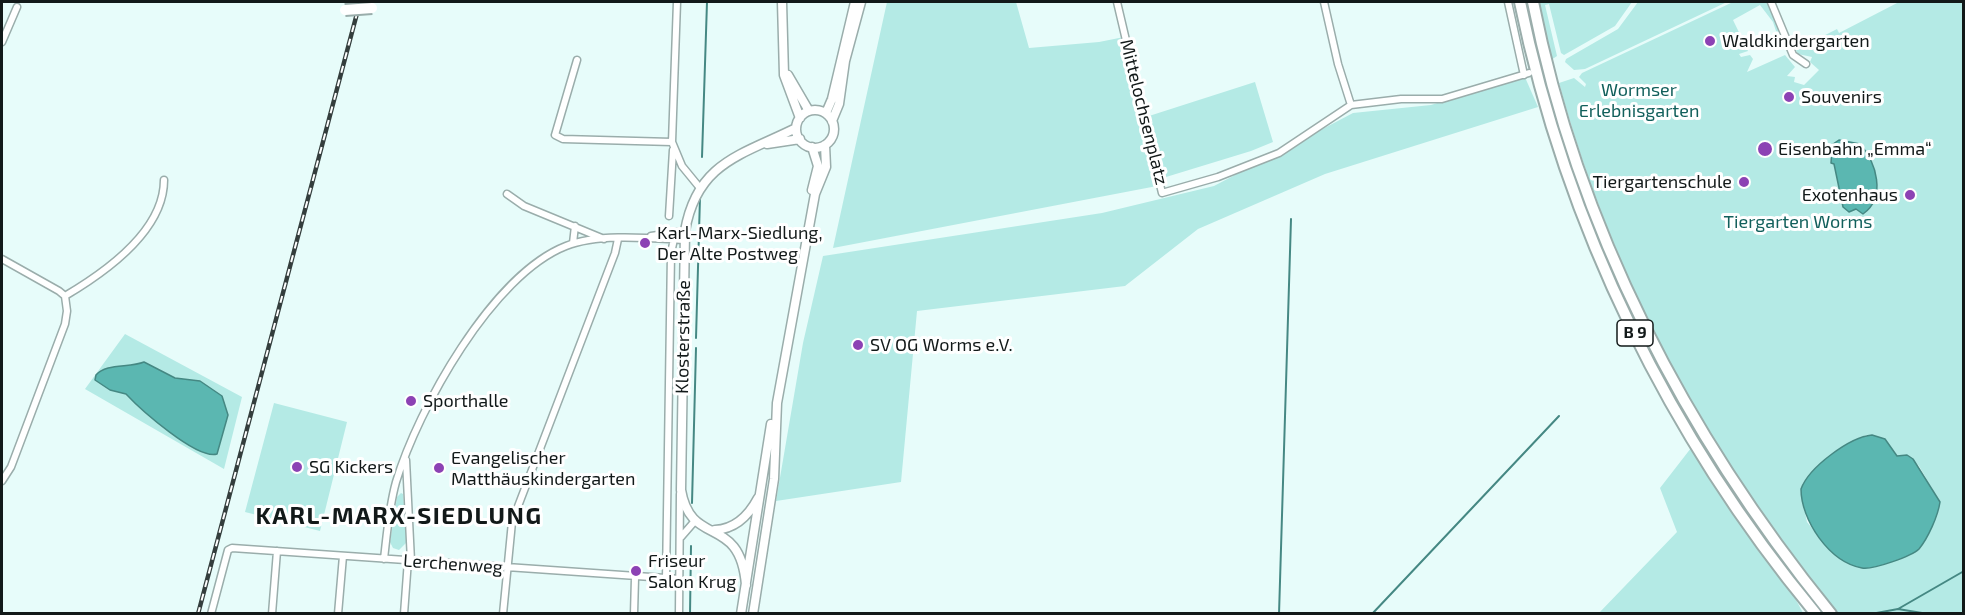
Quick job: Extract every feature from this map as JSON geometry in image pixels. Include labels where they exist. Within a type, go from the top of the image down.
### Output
[{"type":"highway","name":"B 9","points":[[1520,2],[1542,88],[1569,178],[1605,269],[1656,378],[1717,478],[1814,611]]},
{"type":"highway","name":"B 9","points":[[1533,2],[1543,48],[1571,147],[1625,288],[1685,404],[1723,467],[1776,544],[1828,610]]},
{"type":"highway","points":[[345,10],[372,8]]},
{"type":"main road","points":[[782,2],[786,85],[800,118]]},
{"type":"main road","points":[[826,113],[832,99],[855,2]]},
{"type":"main road","points":[[812,147],[825,145],[833,135],[832,121],[839,104],[845,61],[861,2]]},
{"type":"main road","points":[[784,61],[794,87],[810,111]]},
{"type":"main road","points":[[741,614],[818,166],[812,147],[800,139],[796,128],[800,118],[810,111],[826,113],[832,121]]},
{"type":"main road","name":"Klosterstraße","points":[[694,522],[685,508],[681,490],[685,236],[689,212],[700,188],[722,164],[753,146],[796,128]]},
{"type":"main road","name":"Klosterstraße","points":[[753,146],[800,139]]},
{"type":"main road","points":[[753,614],[769,522],[777,403],[815,194],[827,161],[825,145]]},
{"type":"main road","points":[[711,530],[725,529],[740,521],[760,493]]},
{"type":"main road","points":[[694,522],[726,537],[738,551],[744,567],[746,585]]},
{"type":"street","points":[[677,2],[672,142],[683,169],[700,188]]},
{"type":"street","name":"Mittelochsenplatz","points":[[1117,2],[1162,193],[1218,177],[1279,153],[1351,105],[1401,99],[1442,99],[1526,74],[1508,2]]},
{"type":"street","points":[[1324,2],[1338,64],[1351,105]]},
{"type":"street","points":[[1771,2],[1793,55],[1806,64]]},
{"type":"street","points":[[2,42],[17,6]]},
{"type":"street","points":[[577,60],[555,135],[563,139],[672,142]]},
{"type":"street","points":[[669,216],[674,149]]},
{"type":"street","points":[[64,296],[134,247],[160,200],[164,180]]},
{"type":"street","points":[[507,194],[524,206],[605,239]]},
{"type":"street","points":[[573,243],[575,226]]},
{"type":"street","points":[[384,559],[393,497],[406,456],[432,399],[472,334],[518,279],[552,252],[573,243],[605,239],[685,236]]},
{"type":"street","points":[[644,238],[674,239],[685,236]]},
{"type":"street","points":[[503,614],[512,522],[615,253],[618,239]]},
{"type":"street","points":[[666,579],[671,253],[674,239]]},
{"type":"street","points":[[2,259],[64,296],[67,311],[65,324],[11,467],[2,481]]},
{"type":"street","points":[[404,614],[409,560],[406,456]]},
{"type":"street","name":"Klosterstraße","points":[[680,614],[681,490]]},
{"type":"street","points":[[680,538],[694,522]]},
{"type":"street","name":"Lerchenweg","points":[[211,614],[228,550],[232,548],[635,578],[680,579]]},
{"type":"street","points":[[272,614],[277,551]]},
{"type":"street","points":[[339,614],[343,556]]},
{"type":"street","points":[[634,614],[635,578]]},
{"type":"green space","points":[[887,2],[1016,2],[1029,48],[1099,42],[1124,37],[1157,186],[833,248]]},
{"type":"green space","points":[[1538,2],[1632,2],[1615,26],[1564,55],[1561,53],[1549,4],[1545,5],[1557,56],[1551,60]]},
{"type":"green space","points":[[1638,2],[1727,2],[1585,69],[1574,70],[1565,62],[1566,59],[1618,29]]},
{"type":"green space","points":[[1733,2],[1767,2],[1781,32],[1776,31],[1773,22],[1760,5],[1733,20],[1748,51],[1739,54],[1741,57],[1750,55],[1753,59],[1747,72],[1785,55],[1795,67],[1787,76],[1795,77],[1794,82],[1804,85],[1819,70],[1810,62],[1812,57],[1798,54],[1796,50],[1837,29],[1839,33],[1899,2],[1963,2],[1963,613],[1838,613],[1747,491],[1707,428],[1670,363],[1637,296],[1608,228],[1581,157],[1559,83],[1574,78],[1585,87],[1586,84],[1579,77],[1582,73]],"holes":[[[1866,435],[1880,439],[1897,456],[1907,455],[1919,466],[1940,502],[1935,519],[1918,550],[1867,568],[1824,543],[1807,522],[1801,493],[1840,449]]]},
{"type":"green space","points":[[1524,75],[1538,107],[1325,174],[1198,229],[1125,286],[917,311],[901,482],[776,501],[803,343],[823,256],[1102,213],[1214,186],[1353,113],[1431,105]]},
{"type":"green space","points":[[1255,82],[1273,142],[1166,177],[1149,116]]},
{"type":"green space","points":[[125,334],[242,397],[224,469],[85,389]]},
{"type":"green space","name":"SG Kickers","points":[[274,403],[347,422],[320,531],[245,512]]},
{"type":"green space","points":[[1691,448],[1794,596],[1803,613],[1598,614],[1677,532],[1660,488]]},
{"type":"green space","points":[[403,494],[407,542],[399,550],[393,548],[390,542],[397,497]]},
{"type":"shaded area","points":[[1839,140],[1860,144],[1871,160],[1877,189],[1870,207],[1863,214],[1856,209],[1849,212],[1843,207],[1834,164],[1831,163],[1832,150],[1835,149],[1833,144]]},
{"type":"shaded area","points":[[144,362],[175,378],[200,381],[222,396],[228,415],[217,454],[208,454],[183,442],[143,411],[126,394],[110,390],[95,380],[100,371]]},
{"type":"shaded area","points":[[1872,435],[1885,439],[1897,456],[1907,455],[1913,459],[1940,502],[1932,527],[1919,549],[1892,562],[1862,568],[1839,557],[1819,538],[1806,514],[1801,489],[1805,480],[1831,454],[1853,441]]},
{"type":"waterway","points":[[702,157],[707,2]]},
{"type":"waterway","points":[[696,338],[700,197]]},
{"type":"waterway","points":[[1279,614],[1291,219]]},
{"type":"waterway","points":[[692,503],[696,348]]},
{"type":"waterway","points":[[1372,614],[1559,416]]},
{"type":"waterway","points":[[690,614],[691,546]]},
{"type":"waterway","points":[[1898,609],[1964,571]]},
{"type":"waterway","points":[[1871,614],[1898,609],[1928,614]]},
{"type":"waterway","points":[[1848,614],[1860,614]]},
{"type":"railway","points":[[198,614],[360,2]]},
{"type":"place","name":"Waldkindergarten","points":[[1710,41]]},
{"type":"place","name":"Souvenirs","points":[[1789,97]]},
{"type":"place","name":"Eisenbahn „Emma“","points":[[1765,149]]},
{"type":"place","name":"Tiergartenschule","points":[[1744,182]]},
{"type":"place","name":"Exotenhaus","points":[[1910,195]]},
{"type":"place","name":"Karl-Marx-Siedlung, Der Alte Postweg","points":[[645,243]]},
{"type":"place","name":"SV OG Worms e.V.","points":[[858,345]]},
{"type":"place","name":"Sporthalle","points":[[411,401]]},
{"type":"place","name":"SG Kickers","points":[[297,467]]},
{"type":"place","name":"Evangelischer Matthäuskindergarten","points":[[439,468]]},
{"type":"place","name":"Friseur Salon Krug","points":[[636,571]]},
{"type":"district","name":"KARL-MARX-SIEDLUNG","points":[[399,516]]},
{"type":"park label","name":"Wormser Erlebnisgarten","points":[[1639,100]]},
{"type":"park label","name":"Tiergarten Worms","points":[[1798,222]]}]
